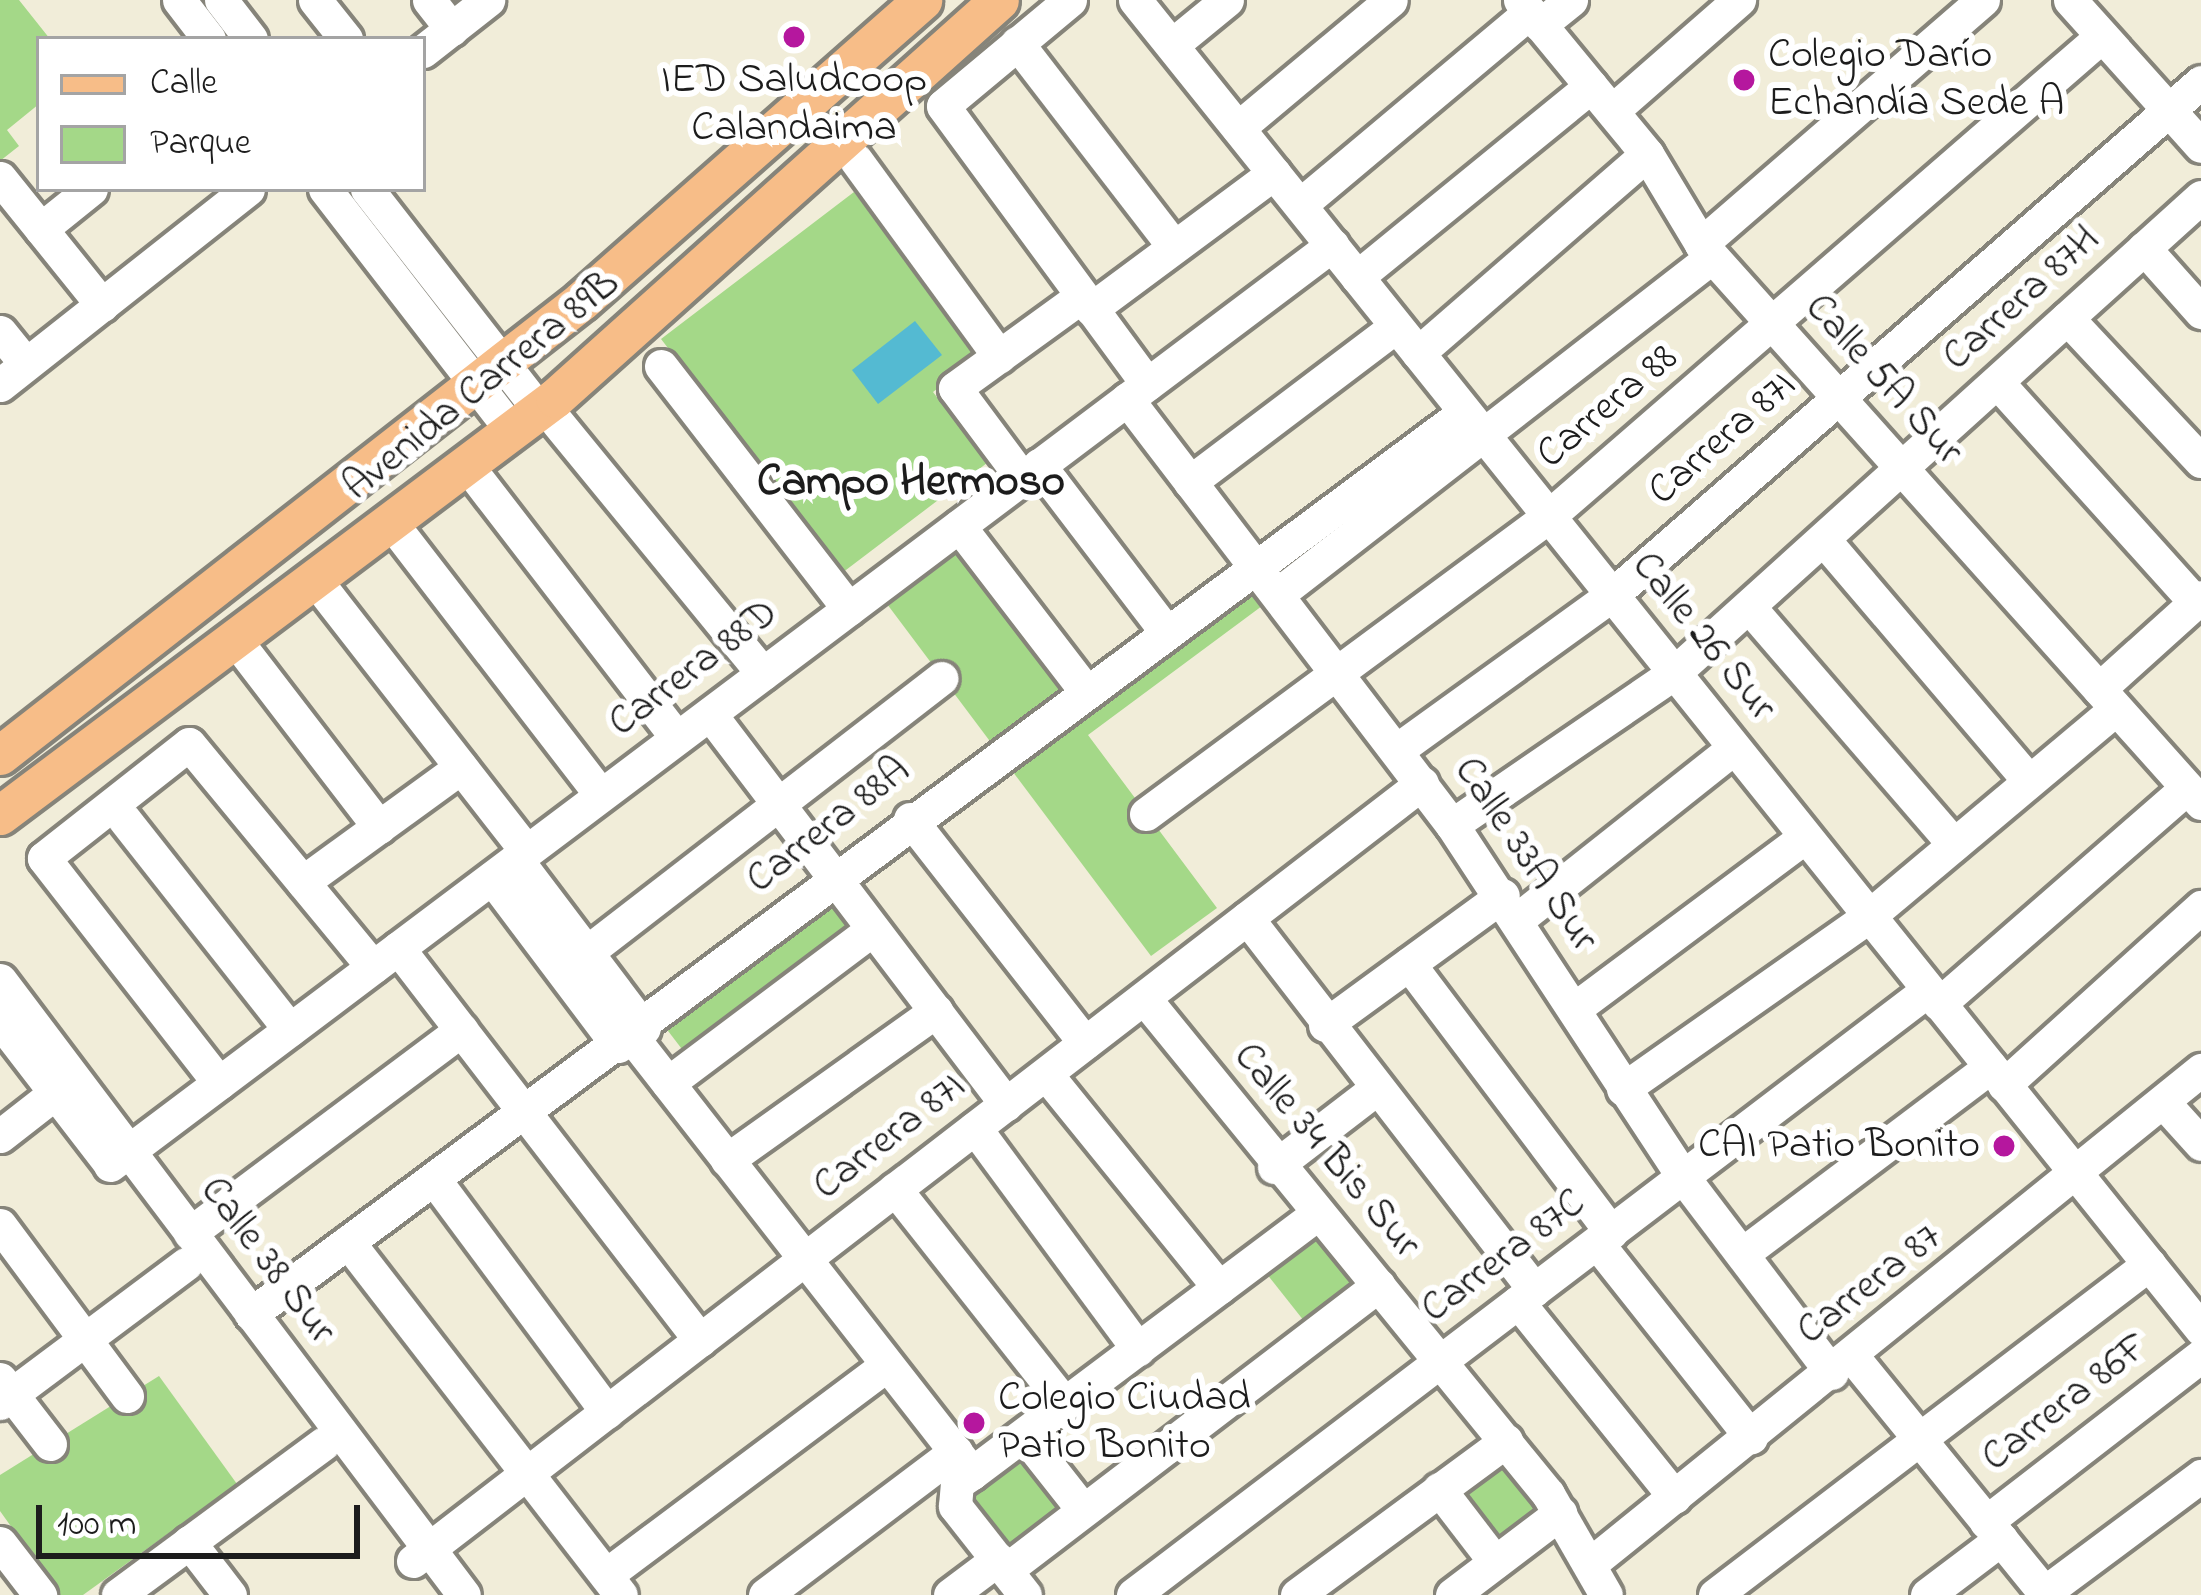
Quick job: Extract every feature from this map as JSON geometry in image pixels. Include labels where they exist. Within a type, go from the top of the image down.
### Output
[{"type":"main road","name":"Avenida Carrera 89B","points":[[0,754],[489,374],[922,0]]},
{"type":"main road","name":"Avenida Carrera 89B","points":[[0,815],[536,421],[999,0]]},
{"type":"street","points":[[178,0],[207,36]]},
{"type":"street","points":[[221,0],[249,36]]},
{"type":"street","points":[[316,0],[344,36]]},
{"type":"street","points":[[429,0],[452,29]]},
{"type":"street","points":[[426,49],[488,0]]},
{"type":"street","points":[[1070,0],[1018,43],[1174,247]]},
{"type":"street","name":"Calle 26 Sur","points":[[1136,0],[2201,1329]]},
{"type":"street","points":[[1172,46],[1227,0]]},
{"type":"street","points":[[1238,128],[1391,0]]},
{"type":"street","points":[[1300,205],[1530,12],[1570,0]]},
{"type":"street","points":[[1357,277],[1739,0]]},
{"type":"street","points":[[1278,594],[1488,440],[1983,0]]},
{"type":"street","points":[[2070,0],[2201,146]]},
{"type":"street","name":"Calle 5A Sur","points":[[1530,12],[1647,154],[1706,251],[2194,796]]},
{"type":"street","name":"Carrera 88","points":[[1147,814],[1549,516],[2102,36]]},
{"type":"street","name":"Calle 33A Sur","points":[[1018,43],[943,106],[1086,302],[1190,482],[1340,671],[1452,825],[1510,907],[1683,1178],[1742,1254],[1842,1365],[1920,1439],[2045,1594]]},
{"type":"street","name":"Carrera 87I","points":[[1397,750],[1612,595],[2201,82]]},
{"type":"street","points":[[1418,353],[1647,154]]},
{"type":"street","points":[[856,160],[1000,356]]},
{"type":"street","points":[[1163,628],[955,388],[1174,247],[1274,173]]},
{"type":"street","points":[[0,178],[102,305]]},
{"type":"street","points":[[41,229],[87,192]]},
{"type":"street","points":[[0,332],[13,375],[244,192]]},
{"type":"street","points":[[328,192],[763,674]]},
{"type":"street","points":[[370,192],[489,374]]},
{"type":"street","name":"Carrera 87H","points":[[1452,825],[1674,673],[2201,197]]},
{"type":"street","name":"Carrera 88D","points":[[119,1158],[1332,245]]},
{"type":"street","points":[[2144,248],[2201,312]]},
{"type":"street","points":[[2067,319],[2201,461]]},
{"type":"street","points":[[1190,482],[1396,326]]},
{"type":"street","points":[[661,366],[848,609]]},
{"type":"street","points":[[1624,1089],[1869,916],[2029,781],[2198,599],[1997,382]]},
{"type":"street","name":"Carrera 88A","points":[[251,1314],[631,1037],[1163,628],[1465,412]]},
{"type":"street","points":[[479,481],[677,738]]},
{"type":"street","points":[[958,526],[1084,689]]},
{"type":"street","points":[[403,538],[601,795]]},
{"type":"street","points":[[1824,540],[2029,781]]},
{"type":"street","points":[[327,595],[461,767],[511,863],[631,1037],[884,1367],[964,1462]]},
{"type":"street","points":[[1750,608],[1954,844]]},
{"type":"street","points":[[247,655],[379,827]]},
{"type":"street","points":[[587,952],[942,678]]},
{"type":"street","points":[[710,714],[1006,1104]]},
{"type":"street","points":[[219,1083],[44,858],[189,744],[303,882],[461,1030],[700,1340]]},
{"type":"street","points":[[1325,1025],[1409,964],[1510,907],[1734,748]]},
{"type":"street","points":[[303,882],[461,767]]},
{"type":"street","name":"Carrera 87I","points":[[421,1555],[1422,783]]},
{"type":"street","name":"Carrera 87C","points":[[1133,1595],[1683,1178],[1934,997],[2194,796]]},
{"type":"street","points":[[124,819],[290,1030]]},
{"type":"street","points":[[910,819],[1085,1043]]},
{"type":"street","points":[[1574,1010],[1805,837]]},
{"type":"street","points":[[511,863],[587,952],[631,1037]]},
{"type":"street","points":[[1742,1254],[1997,1076],[2201,908]]},
{"type":"street","points":[[1247,919],[1675,1497]]},
{"type":"street","points":[[668,1083],[873,929]]},
{"type":"street","points":[[1409,964],[1751,1437]]},
{"type":"street","name":"Calle 38 Sur","points":[[0,980],[119,1158],[323,1444],[421,1555],[464,1595]]},
{"type":"street","name":"Calle 34 Bis Sur","points":[[1144,998],[1274,1167],[1443,1360],[1506,1441],[1560,1513],[1606,1595]]},
{"type":"street","points":[[727,1160],[936,1010]]},
{"type":"street","name":"Calle 38 Sur","points":[[0,1021],[55,1093],[119,1158]]},
{"type":"street","points":[[50,1444],[4,1392],[85,1340],[188,1249],[461,1030]]},
{"type":"street","name":"Carrera 87","points":[[1590,1564],[2079,1178],[2201,1070]]},
{"type":"street","points":[[1046,1074],[1219,1288]]},
{"type":"street","points":[[1274,1167],[1373,1091]]},
{"type":"street","points":[[0,1136],[55,1093]]},
{"type":"street","points":[[2164,1102],[2201,1144]]},
{"type":"street","points":[[975,1128],[1138,1349]]},
{"type":"street","points":[[434,1179],[607,1412]]},
{"type":"street","points":[[895,1189],[1065,1404]]},
{"type":"street","points":[[765,1595],[964,1462],[1024,1436],[1316,1214]]},
{"type":"street","points":[[0,1226],[127,1396]]},
{"type":"street","points":[[348,1242],[614,1585],[884,1367]]},
{"type":"street","name":"Calle 38 Sur","points":[[188,1249],[251,1314],[421,1555],[438,1595]]},
{"type":"street","points":[[1715,1595],[2149,1264]]},
{"type":"street","points":[[950,1595],[1010,1574],[1083,1510],[1379,1285]]},
{"type":"street","name":"Carrera 86F","points":[[1928,1595],[1994,1530],[2201,1355]]},
{"type":"street","points":[[1024,1436],[1083,1510]]},
{"type":"street","points":[[1297,1595],[1506,1441]]},
{"type":"street","points":[[118,1595],[323,1444]]},
{"type":"street","points":[[964,1462],[951,1495],[1010,1574]]},
{"type":"street","points":[[2045,1594],[2201,1476]]},
{"type":"street","points":[[1439,1490],[1495,1562]]},
{"type":"street","points":[[1451,1595],[1560,1513]]},
{"type":"street","points":[[189,1543],[230,1595]]},
{"type":"street","points":[[0,1544],[40,1595]]},
{"type":"green space","points":[[0,0],[19,0],[48,36],[36,36],[36,106],[7,130],[19,146],[0,161]]},
{"type":"green space","points":[[854,192],[981,355],[933,392],[987,463],[842,573],[661,339]]},
{"type":"green space","points":[[960,539],[1077,689],[1238,574],[1262,606],[1088,735],[1217,908],[1151,956],[881,596]]},
{"type":"green space","points":[[836,901],[859,930],[688,1057],[665,1027]]},
{"type":"green space","points":[[1313,1229],[1358,1288],[1308,1326],[1262,1268]]},
{"type":"green space","points":[[159,1376],[237,1484],[83,1595],[60,1595],[0,1511],[0,1475]]},
{"type":"green space","points":[[1021,1450],[1068,1512],[1008,1556],[961,1494]]},
{"type":"green space","points":[[1503,1455],[1548,1514],[1498,1552],[1452,1493]]},
{"type":"water","points":[[915,321],[942,355],[878,404],[852,370]]},
{"type":"place","name":"IED Saludcoop Calandaima","points":[[794,37]]},
{"type":"place","name":"Colegio Darío Echandía Sede A","points":[[1744,80]]},
{"type":"place","name":"CAI Patio Bonito","points":[[2004,1146]]},
{"type":"place","name":"Colegio Ciudad Patio Bonito","points":[[974,1423]]},
{"type":"district","name":"Campo Hermoso","points":[[911,484]]}]
